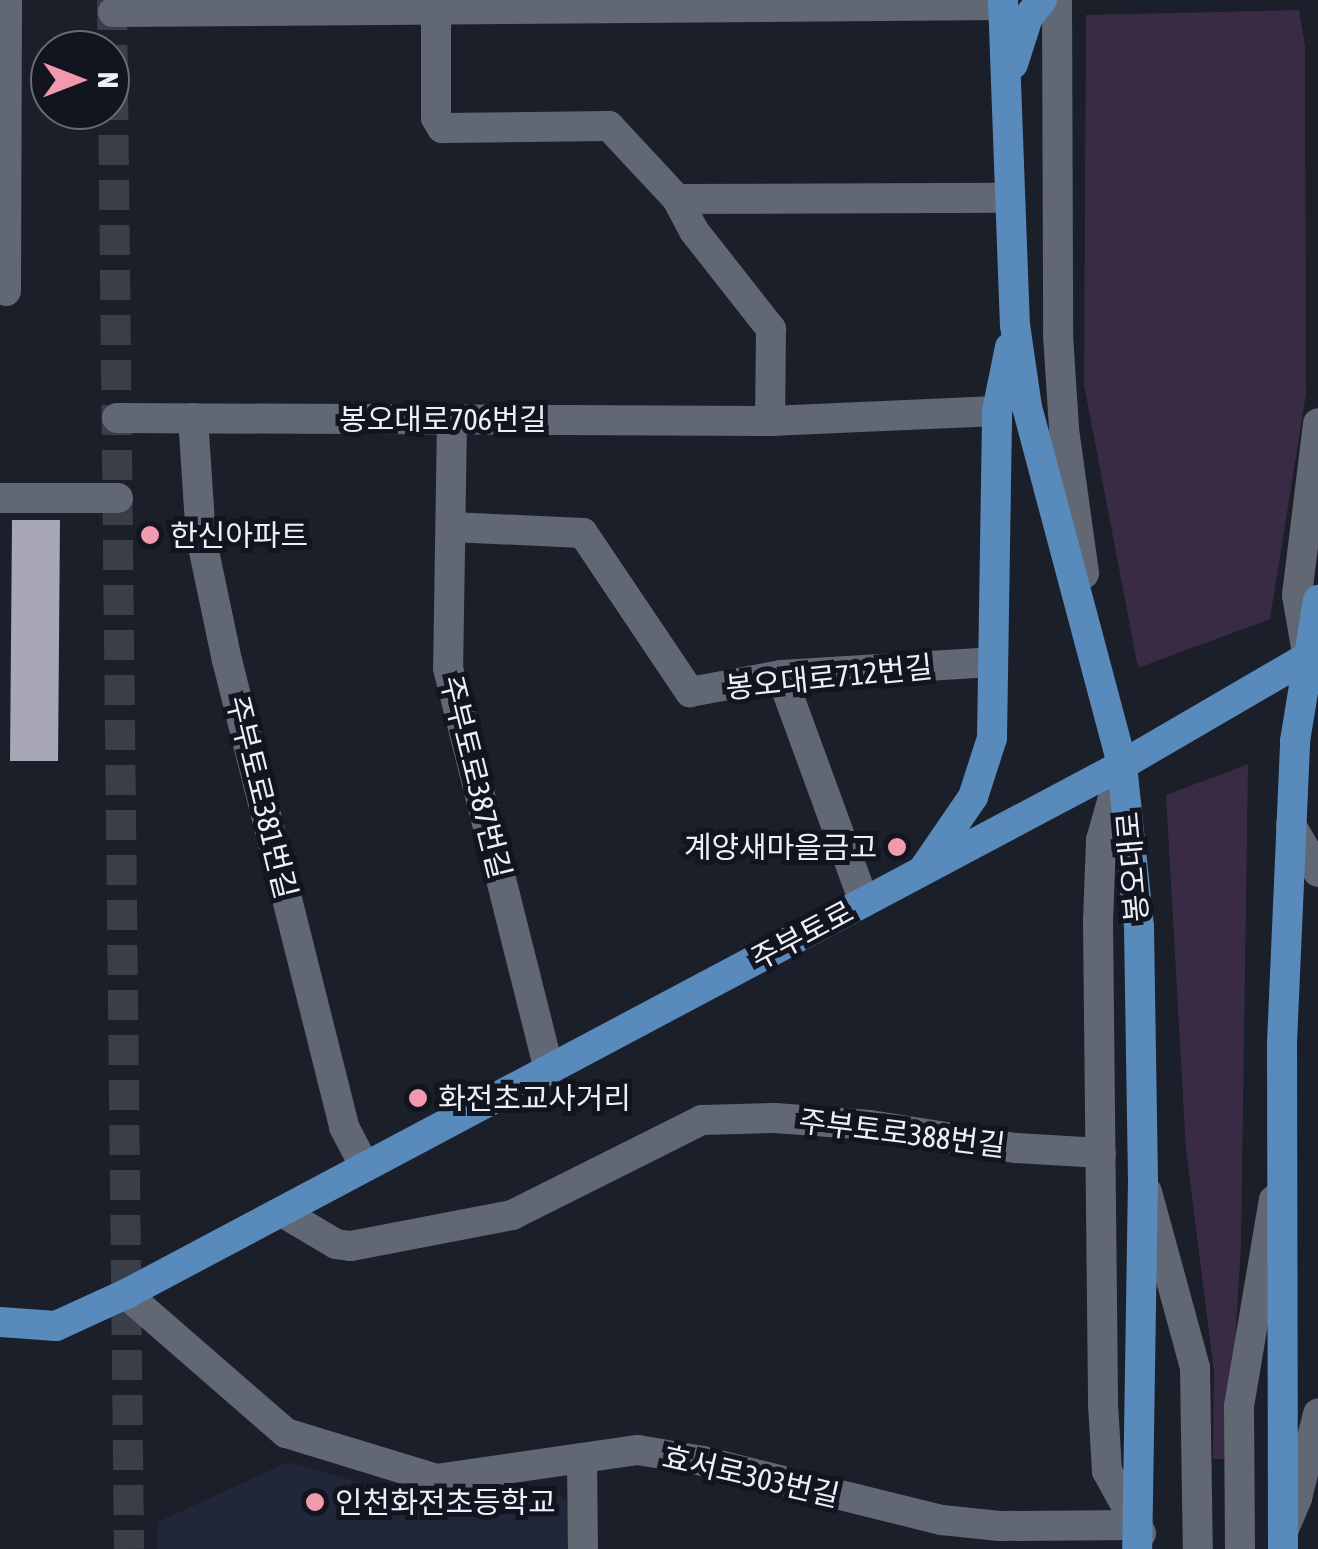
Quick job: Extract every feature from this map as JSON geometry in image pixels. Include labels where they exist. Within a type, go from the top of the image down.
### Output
[{"type":"main road","points":[[1007,81],[1028,17],[1042,0]]},
{"type":"main road","name":"봉오대로","points":[[1003,2],[1014,325],[1027,408],[1122,765],[1138,927],[1143,1180],[1141,1541]]},
{"type":"main road","points":[[922,871],[973,797],[992,738],[996,411],[1014,325]]},
{"type":"main road","points":[[1284,1539],[1283,1151],[1295,740],[1318,600]]},
{"type":"main road","name":"주부토로","points":[[0,1322],[56,1326],[126,1294],[1122,765],[1312,654]]},
{"type":"street","points":[[6,291],[7,0]]},
{"type":"street","points":[[1058,0],[1058,335],[1064,429],[1077,536],[1122,765],[1101,840],[1107,1472],[1141,1541]]},
{"type":"street","points":[[112,12],[1003,2]]},
{"type":"street","points":[[446,6],[436,118],[442,128],[609,126],[677,199],[694,230],[771,329],[770,421]]},
{"type":"street","points":[[677,199],[1010,198]]},
{"type":"street","name":"봉오대로706번길","points":[[117,418],[770,421],[996,411]]},
{"type":"street","name":"주부토로381번길","points":[[193,418],[202,537],[227,660],[344,1127],[366,1167]]},
{"type":"street","name":"주부토로387번길","points":[[452,420],[448,668],[549,1069]]},
{"type":"street","points":[[1312,654],[1296,594],[1318,423]]},
{"type":"street","points":[[0,498],[118,498]]},
{"type":"street","name":"봉오대로712번길","points":[[451,527],[584,533],[690,692],[782,675],[992,662]]},
{"type":"street","points":[[782,675],[864,902]]},
{"type":"street","points":[[1292,825],[1318,872]]},
{"type":"street","name":"주부토로388번길","points":[[282,1212],[336,1244],[351,1246],[512,1214],[702,1120],[774,1118],[870,1125],[1016,1148],[1101,1152]]},
{"type":"street","points":[[1240,1549],[1240,1406],[1283,1151]]},
{"type":"street","points":[[1143,1180],[1195,1368],[1198,1549]]},
{"type":"street","name":"효서로303번길","points":[[126,1294],[286,1433],[436,1480],[638,1450],[703,1461],[942,1520],[1141,1541]]},
{"type":"street","points":[[1284,1539],[1308,1497],[1318,1414]]},
{"type":"street","points":[[582,1458],[583,1549]]},
{"type":"shaded area","points":[[1299,10],[1305,46],[1306,394],[1270,619],[1138,668],[1084,385],[1086,15]]},
{"type":"shaded area","points":[[1248,764],[1241,1246],[1228,1459],[1213,1459],[1214,1372],[1186,1150],[1166,795]]},
{"type":"shaded area","name":"인천화전초등학교","points":[[288,1462],[457,1510],[559,1495],[573,1510],[573,1549],[158,1549],[158,1522]]},
{"type":"building","points":[[12,520],[60,520],[58,761],[10,761]]},
{"type":"tunnel","points":[[112,0],[129,1549]]},
{"type":"place","name":"한신아파트","points":[[150,535]]},
{"type":"place","name":"계양새마을금고","points":[[897,847]]},
{"type":"place","name":"화전초교사거리","points":[[418,1098]]},
{"type":"place","name":"인천화전초등학교","points":[[315,1502]]}]
